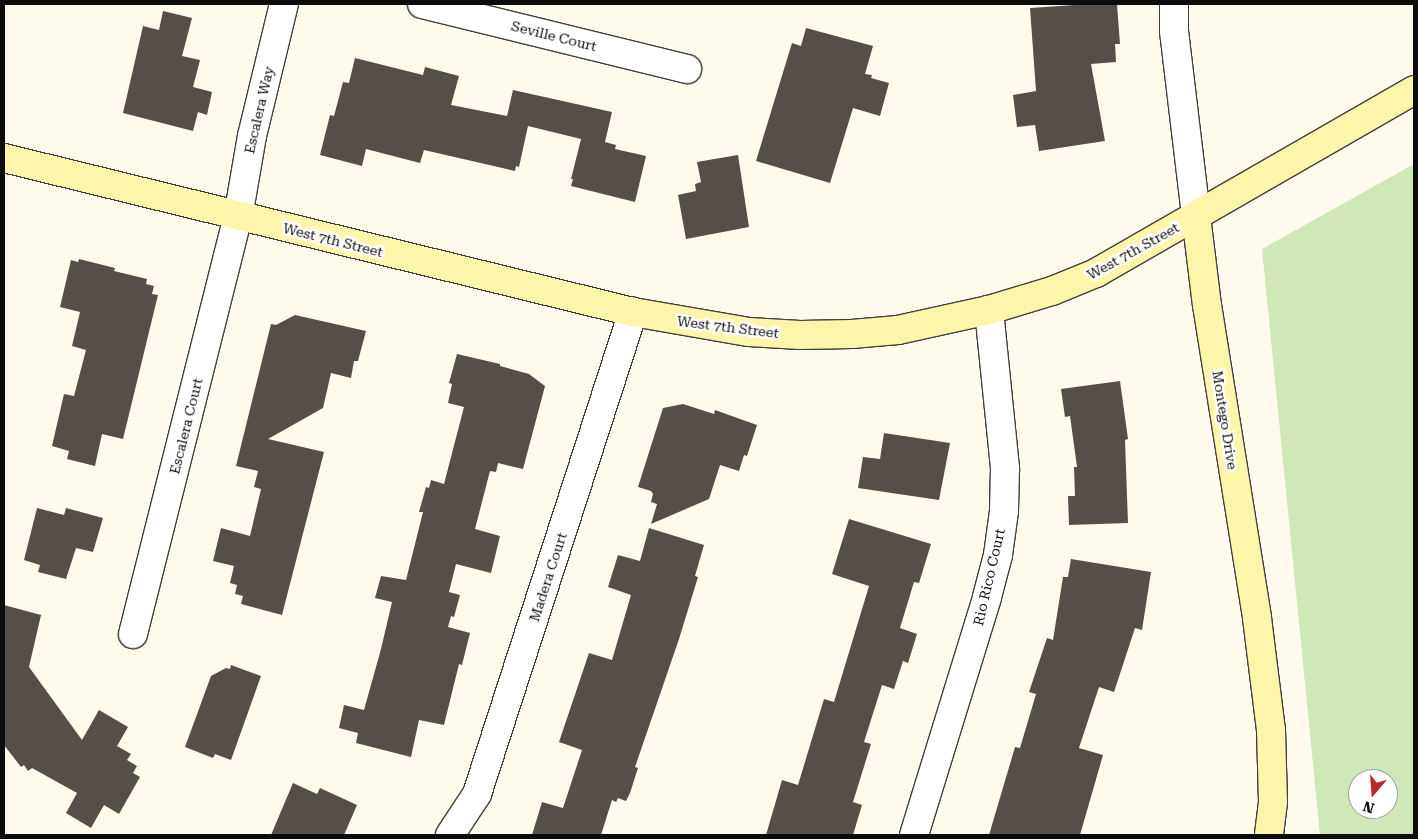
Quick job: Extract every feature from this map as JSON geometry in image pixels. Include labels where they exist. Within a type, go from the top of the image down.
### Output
[{"type":"main road","name":"West 7th Street","points":[[4,158],[238,217],[633,312],[749,332],[800,335],[852,334],[898,330],[989,310],[1052,291],[1096,273],[1414,90]]},
{"type":"main road","name":"Montego Drive","points":[[1196,216],[1207,305],[1256,618],[1271,730],[1274,802],[1269,835]]},
{"type":"street","name":"Escalera Way","points":[[238,217],[252,136],[284,4]]},
{"type":"street","name":"Seville Court","points":[[422,4],[687,69]]},
{"type":"street","name":"Montego Drive","points":[[1174,4],[1174,31],[1196,216]]},
{"type":"street","name":"Escalera Court","points":[[133,634],[238,217]]},
{"type":"street","name":"Rio Rico Court","points":[[914,835],[987,597],[1004,511],[1006,468],[989,310]]},
{"type":"street","name":"Madera Court","points":[[450,835],[477,794],[633,312]]},
{"type":"green space","points":[[1414,164],[1414,835],[1320,835],[1262,249]]},
{"type":"building","points":[[1117,4],[1120,44],[1115,44],[1116,62],[1091,64],[1105,141],[1039,151],[1035,125],[1017,127],[1013,95],[1036,91],[1030,8]]},
{"type":"building","points":[[163,11],[192,18],[182,56],[200,60],[193,87],[212,92],[207,115],[198,112],[193,131],[123,113],[143,26],[159,30]]},
{"type":"building","points":[[806,28],[873,46],[865,74],[872,75],[871,78],[889,83],[880,116],[853,108],[830,183],[756,161],[792,43],[801,46]]},
{"type":"building","points":[[355,58],[423,75],[425,67],[459,76],[451,105],[507,116],[513,90],[612,112],[605,142],[616,145],[615,149],[646,156],[635,202],[571,186],[581,139],[528,126],[519,167],[516,166],[515,171],[424,150],[420,163],[366,149],[362,166],[320,155],[330,115],[334,116],[343,82],[349,83]]},
{"type":"building","points":[[738,155],[749,227],[686,239],[678,195],[696,191],[695,184],[701,182],[697,162]]},
{"type":"building","points":[[79,259],[115,268],[114,271],[147,279],[146,284],[154,286],[152,294],[158,295],[123,439],[102,434],[95,466],[67,459],[69,451],[52,446],[64,394],[74,396],[86,350],[72,346],[80,312],[60,307],[71,260],[78,262]]},
{"type":"building","points":[[295,315],[366,331],[358,361],[354,361],[351,378],[331,373],[323,408],[268,439],[324,452],[282,615],[241,604],[243,596],[235,594],[237,585],[230,583],[234,566],[213,561],[221,528],[250,536],[261,489],[254,487],[258,471],[236,466],[271,324],[276,325]]},
{"type":"building","points":[[457,354],[500,364],[500,366],[529,374],[545,386],[523,469],[498,463],[496,472],[490,471],[475,529],[500,536],[491,573],[456,564],[449,592],[460,595],[454,617],[451,616],[448,627],[470,633],[462,665],[459,664],[444,725],[419,720],[411,757],[356,743],[358,733],[339,728],[344,705],[364,710],[381,649],[392,602],[375,598],[381,576],[406,580],[423,512],[419,512],[426,487],[429,488],[431,480],[444,484],[464,407],[448,403],[452,384],[449,383]]},
{"type":"building","points":[[1120,381],[1128,439],[1125,440],[1128,523],[1069,525],[1068,496],[1075,496],[1074,467],[1077,467],[1070,416],[1065,417],[1061,389]]},
{"type":"building","points":[[683,404],[714,414],[715,410],[757,425],[747,456],[744,455],[739,471],[720,465],[709,499],[651,524],[657,504],[651,502],[653,494],[651,491],[638,487],[663,408]]},
{"type":"building","points":[[884,433],[950,443],[939,500],[858,488],[863,457],[880,459]]},
{"type":"building","points":[[37,508],[64,515],[66,508],[103,518],[93,552],[76,548],[66,579],[38,572],[40,565],[24,560]]},
{"type":"building","points":[[849,519],[931,544],[919,583],[914,582],[900,628],[917,634],[908,663],[903,661],[894,689],[882,685],[864,742],[871,744],[853,802],[862,805],[853,835],[766,835],[782,780],[798,785],[824,699],[834,702],[869,586],[832,574]]},
{"type":"building","points":[[649,528],[704,545],[695,576],[698,577],[635,767],[638,768],[630,793],[626,801],[618,798],[616,802],[612,800],[601,835],[532,835],[542,802],[563,808],[582,750],[559,742],[589,653],[612,660],[631,595],[608,587],[618,555],[640,561]]},
{"type":"building","points":[[1071,559],[1151,572],[1142,630],[1135,628],[1114,692],[1099,687],[1079,748],[1103,755],[1080,835],[989,835],[1015,747],[1020,748],[1036,694],[1029,692],[1047,638],[1053,640],[1063,577],[1068,577]]},
{"type":"building","points":[[4,605],[41,615],[29,667],[82,740],[99,710],[128,727],[117,746],[131,754],[127,760],[137,766],[133,773],[140,777],[119,814],[104,805],[91,828],[66,813],[77,793],[32,768],[28,771],[24,765],[21,767],[4,745]]},
{"type":"building","points":[[231,665],[261,676],[231,760],[215,754],[213,758],[185,747],[211,676],[226,668],[230,669]]},
{"type":"building","points":[[293,783],[317,794],[320,788],[357,805],[344,835],[271,835]]}]
